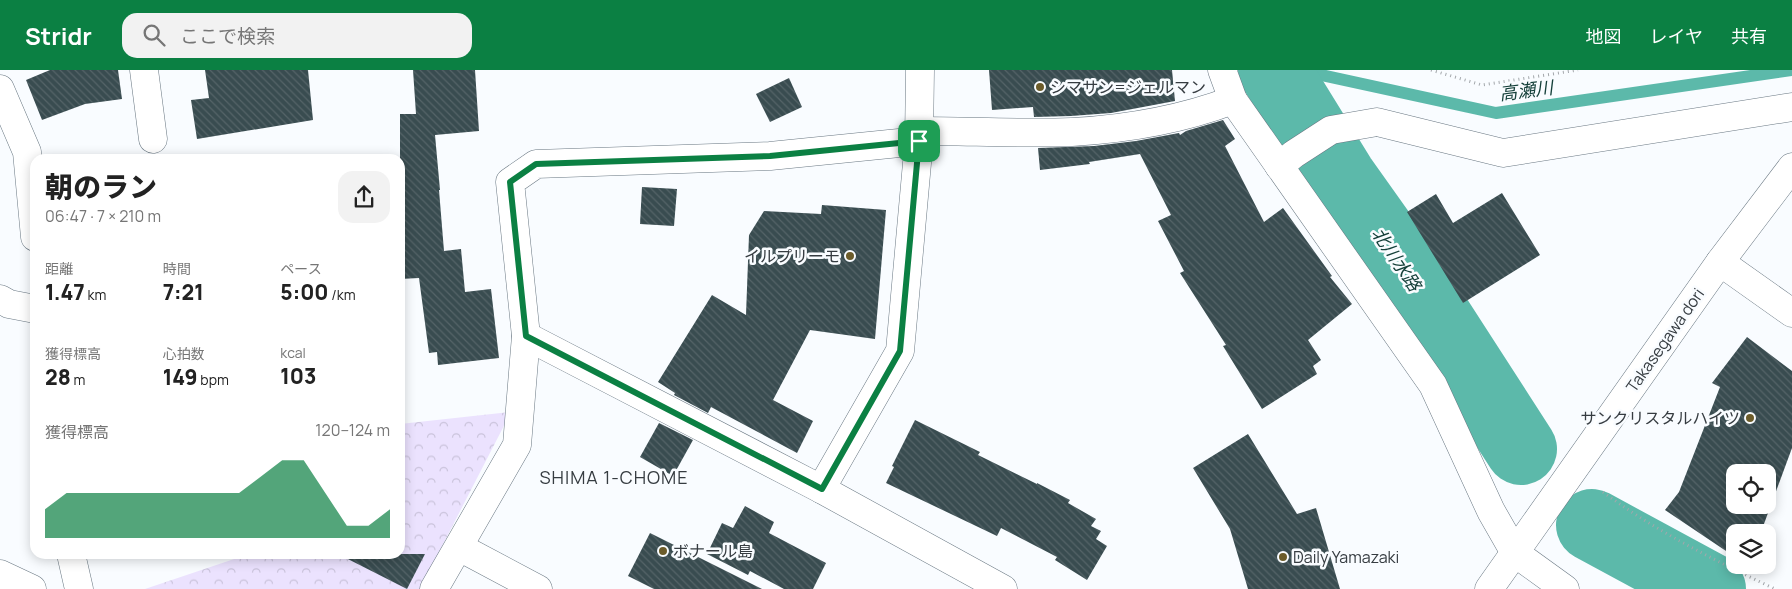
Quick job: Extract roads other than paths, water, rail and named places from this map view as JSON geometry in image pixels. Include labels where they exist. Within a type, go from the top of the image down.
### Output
[{"type":"street","points":[[144,70],[153,139]]},
{"type":"street","points":[[822,489],[900,351],[919,136],[920,70]]},
{"type":"street","points":[[1222,70],[1234,100],[1286,160],[1433,386],[1490,511],[1515,553],[1565,589]]},
{"type":"street","points":[[0,90],[27,152],[30,184]]},
{"type":"street","points":[[434,589],[517,444],[526,336],[510,182],[536,164],[770,156],[919,136],[1073,132],[1148,123],[1202,112],[1234,100]]},
{"type":"street","points":[[1286,160],[1331,130],[1377,122],[1503,153],[1792,107]]},
{"type":"street","name":"Takasegawa dori","points":[[1489,589],[1720,262],[1792,168]]},
{"type":"street","points":[[1720,262],[1792,313]]},
{"type":"street","points":[[0,299],[9,304],[30,308]]},
{"type":"street","points":[[526,336],[822,489],[1002,589]]},
{"type":"street","points":[[458,547],[538,589]]},
{"type":"street","points":[[72,559],[79,589]]},
{"type":"street","points":[[0,574],[32,589]]},
{"type":"waterway","name":"北川水路","points":[[1274,70],[1340,177],[1399,260],[1521,449]]},
{"type":"waterway","name":"高瀬川","points":[[1298,70],[1496,113],[1792,70]]},
{"type":"waterway","name":"北川水路","points":[[1592,525],[1710,589]]},
{"type":"place","name":"シマサン=ジェルマン","points":[[1040,87]]},
{"type":"place","name":"イルプリーモ","points":[[850,256]]},
{"type":"place","name":"サンクリスタルハイツ","points":[[1750,418]]},
{"type":"place","name":"ボナール島","points":[[663,551]]},
{"type":"place","name":"Daily Yamazaki","points":[[1283,557]]},
{"type":"district","name":"SHIMA 1-CHOME","points":[[614,477]]}]
